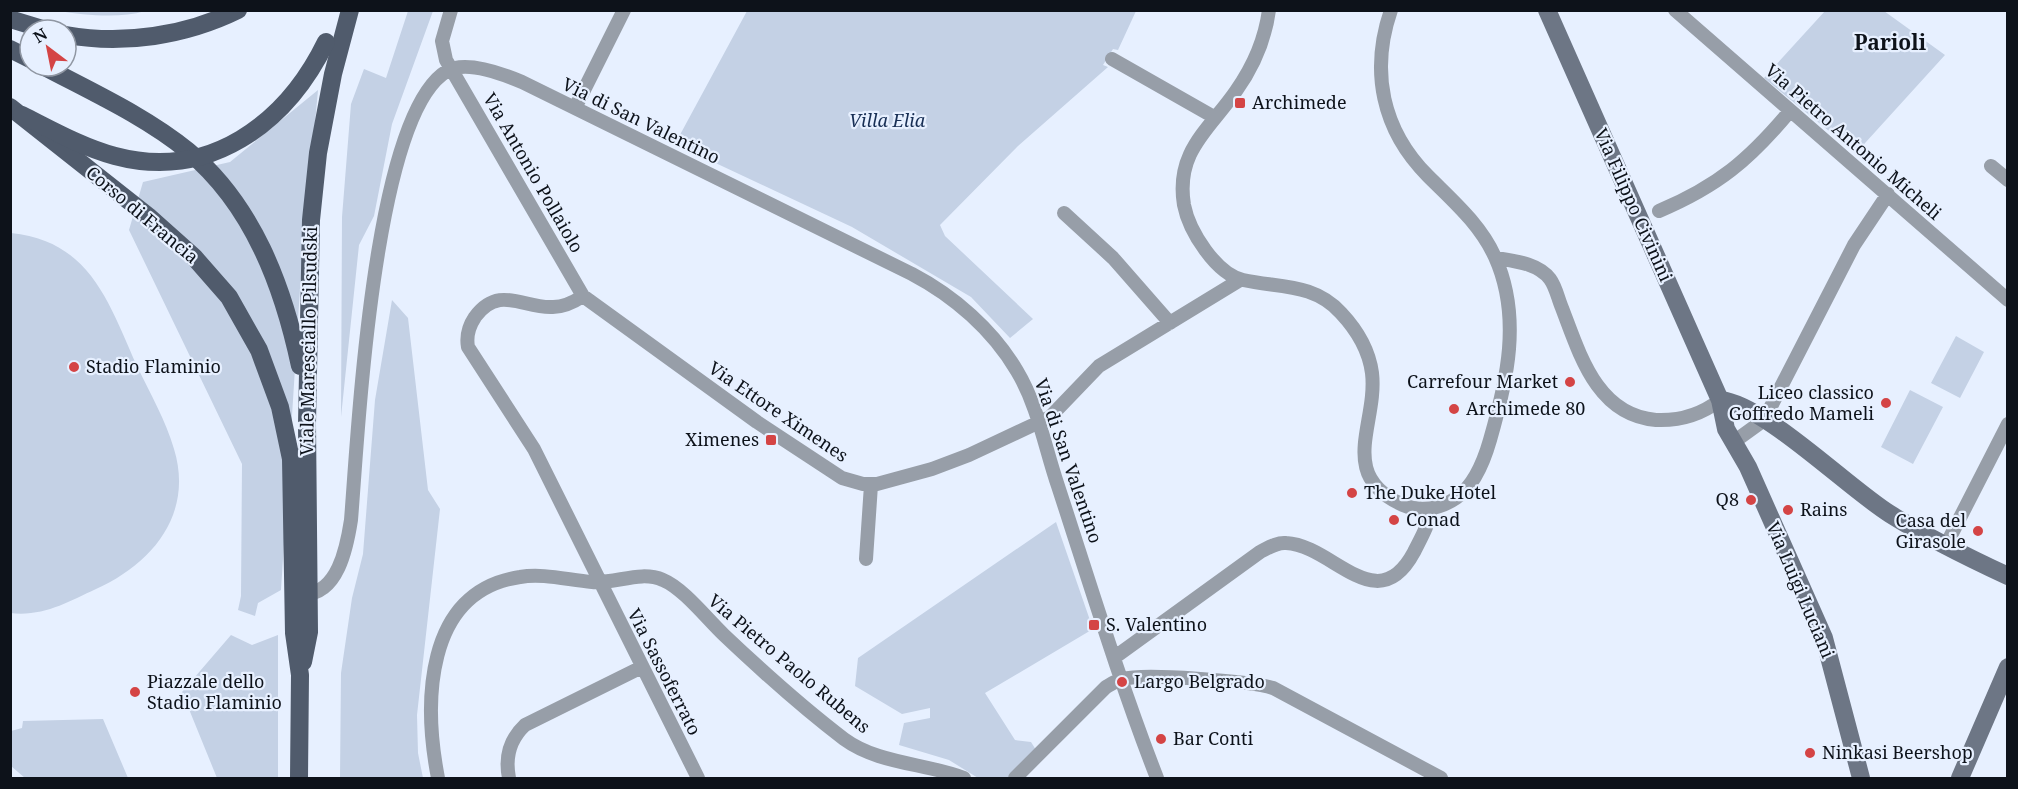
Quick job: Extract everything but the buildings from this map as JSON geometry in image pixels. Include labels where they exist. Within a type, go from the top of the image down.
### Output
[{"type":"main road","points":[[78,35],[112,39],[152,37],[196,27],[238,10]]},
{"type":"main road","name":"Corso di Francia","points":[[16,111],[80,143],[121,157],[159,161],[200,156],[246,137],[278,112],[305,80],[340,10]]},
{"type":"main road","name":"Viale Maresciallo Pilsudski","points":[[301,593],[307,424],[309,243],[314,183],[333,74],[350,10]]},
{"type":"main road","points":[[66,78],[172,139],[189,152],[219,183],[243,215],[262,249],[282,296],[300,366],[307,424]]},
{"type":"main road","name":"Corso di Francia","points":[[16,111],[183,246],[222,286],[250,333],[270,376],[285,429]]},
{"type":"main road","name":"Viale Maresciallo Pilsudski","points":[[285,429],[292,478],[301,593],[309,632],[300,675],[299,778]]},
{"type":"street","name":"Via Antonio Pollaiolo","points":[[451,10],[443,33],[442,48],[583,296]]},
{"type":"street","points":[[575,108],[624,10]]},
{"type":"street","points":[[1269,10],[1263,37],[1252,65],[1233,95],[1197,138],[1187,161],[1183,187],[1184,205],[1192,229],[1205,250],[1240,280],[1306,290],[1332,304],[1350,324],[1366,351],[1372,370],[1370,408],[1363,448],[1366,469],[1378,487],[1393,500],[1410,508],[1431,509],[1455,498],[1467,487],[1483,460],[1504,383],[1510,342],[1508,304],[1496,258],[1463,210],[1412,159],[1393,126],[1382,94],[1379,70],[1382,44],[1391,10]]},
{"type":"street","name":"Via Filippo Civinini","points":[[1547,10],[1720,400],[1726,429],[1735,441]]},
{"type":"street","name":"Via Pietro Antonio Micheli","points":[[1675,10],[2007,300]]},
{"type":"street","points":[[1112,59],[1214,117]]},
{"type":"street","name":"Via di San Valentino","points":[[452,69],[466,68],[500,74],[575,108],[912,274],[939,289],[975,318],[1011,361],[1026,387],[1115,657]]},
{"type":"street","points":[[301,593],[324,586],[335,573],[344,555],[350,530],[368,309],[396,173],[412,123],[424,98],[438,78],[452,69]]},
{"type":"street","points":[[1659,211],[1698,195],[1731,173],[1769,136],[1790,111]]},
{"type":"street","points":[[1991,166],[2007,180]]},
{"type":"street","points":[[1735,441],[1764,420],[1854,245],[1888,194]]},
{"type":"street","points":[[1064,213],[1113,258],[1170,323]]},
{"type":"street","points":[[1496,258],[1532,266],[1550,280],[1591,376],[1605,396],[1623,410],[1647,419],[1673,419],[1696,413],[1720,400],[1739,404],[1764,420],[1877,506],[1945,547],[2007,576]]},
{"type":"street","name":"Via Ettore Ximenes","points":[[583,296],[817,463],[842,478],[871,485],[941,466],[1038,423],[1061,409],[1080,384],[1099,366],[1240,280]]},
{"type":"street","name":"Via Sassoferrato","points":[[583,296],[555,307],[518,300],[493,303],[475,317],[467,338],[475,360],[534,449],[598,582],[698,778]]},
{"type":"street","points":[[1945,547],[2007,424]]},
{"type":"street","name":"Via Luigi Luciani","points":[[1735,441],[1824,638],[1861,778]]},
{"type":"street","points":[[866,559],[871,485]]},
{"type":"street","points":[[1157,778],[1115,657],[1260,552],[1279,543],[1289,543],[1305,548],[1365,579],[1381,581],[1390,577],[1409,560],[1426,528],[1431,509]]},
{"type":"street","name":"Via Pietro Paolo Rubens","points":[[438,778],[430,729],[434,669],[442,639],[462,608],[484,591],[519,577],[540,576],[598,582],[645,576],[667,582],[735,645],[844,739],[873,754],[964,778]]},
{"type":"street","points":[[1960,778],[2007,667]]},
{"type":"street","points":[[509,778],[509,751],[513,739],[525,725],[642,668]]},
{"type":"street","points":[[1015,778],[1106,687],[1123,678],[1141,677],[1268,686],[1441,778]]},
{"type":"green space","points":[[145,10],[113,16],[58,11]]},
{"type":"green space","points":[[408,11],[433,11],[392,124],[374,216],[359,245],[341,417],[342,217],[351,104],[364,69],[386,78]]},
{"type":"green space","name":"Villa Elia","points":[[747,11],[1136,11],[1118,50],[1113,49],[1103,65],[1108,67],[1018,146],[940,225],[945,236],[1033,319],[1010,338],[971,297],[852,227],[675,144]]},
{"type":"green space","points":[[1825,11],[1884,11],[1945,55],[1856,153],[1764,78]]},
{"type":"green space","points":[[318,90],[300,289],[281,590],[258,603],[255,616],[238,610],[241,596],[242,464],[129,230],[143,182],[230,162]]},
{"type":"green space","name":"Stadio Flaminio","points":[[11,233],[38,238],[60,248],[79,262],[94,279],[117,320],[162,418],[171,439],[179,473],[178,495],[173,515],[164,534],[135,566],[96,589],[65,603],[44,611],[22,614],[10,613]]},
{"type":"green space","points":[[392,300],[408,318],[428,490],[440,509],[417,715],[418,753],[423,778],[340,778],[341,673],[352,598],[363,554],[375,400]]},
{"type":"green space","points":[[1956,336],[1984,352],[1960,398],[1931,383]]},
{"type":"green space","points":[[1910,390],[1943,407],[1913,464],[1881,447]]},
{"type":"green space","points":[[1056,522],[1093,629],[985,693],[1015,740],[1031,742],[1036,750],[1011,778],[978,778],[949,760],[899,745],[904,723],[930,718],[930,708],[902,714],[855,686],[858,658]]},
{"type":"green space","points":[[231,635],[252,645],[278,635],[278,778],[217,778],[182,692]]},
{"type":"green space","points":[[103,719],[128,778],[25,778],[11,766],[11,731],[22,728],[23,721]]},
{"type":"place","name":"Archimede","points":[[1240,103]]},
{"type":"place","name":"Stadio Flaminio","points":[[74,367]]},
{"type":"place","name":"Carrefour Market","points":[[1570,382]]},
{"type":"place","name":"Liceo classico Goffredo Mameli","points":[[1886,403]]},
{"type":"place","name":"Archimede 80","points":[[1454,409]]},
{"type":"place","name":"Ximenes","points":[[771,440]]},
{"type":"place","name":"The Duke Hotel","points":[[1352,493]]},
{"type":"place","name":"Q8","points":[[1751,500]]},
{"type":"place","name":"Rains","points":[[1788,510]]},
{"type":"place","name":"Conad","points":[[1394,520]]},
{"type":"place","name":"Casa del Girasole","points":[[1978,531]]},
{"type":"place","name":"S. Valentino","points":[[1094,625]]},
{"type":"place","name":"Largo Belgrado","points":[[1122,682]]},
{"type":"place","name":"Piazzale dello Stadio Flaminio","points":[[135,692]]},
{"type":"place","name":"Bar Conti","points":[[1161,739]]},
{"type":"place","name":"Ninkasi Beershop","points":[[1810,753]]},
{"type":"district","name":"Parioli","points":[[1890,43]]}]
